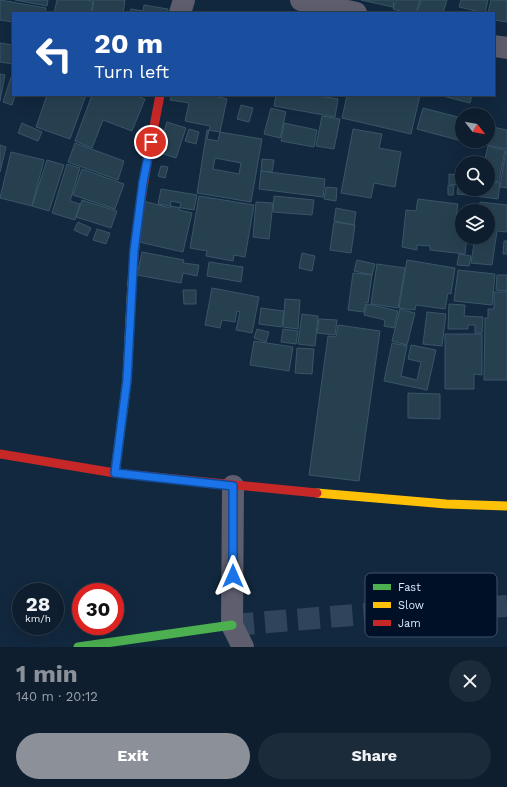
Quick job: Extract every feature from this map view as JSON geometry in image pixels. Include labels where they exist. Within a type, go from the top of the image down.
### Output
[{"type":"street","points":[[180,12],[184,0]]},
{"type":"street","points":[[301,0],[352,12]]},
{"type":"street","points":[[495,46],[507,48]]},
{"type":"street","points":[[115,473],[127,380],[134,251],[143,182],[160,96]]},
{"type":"street","points":[[0,454],[115,473],[233,486],[446,504],[507,506]]},
{"type":"street","points":[[233,486],[232,625],[243,647]]},
{"type":"street","points":[[78,647],[232,625]]},
{"type":"building","points":[[0,0],[46,8],[45,12],[12,12],[12,22],[0,20]]},
{"type":"building","points":[[15,0],[48,0],[47,6]]},
{"type":"building","points":[[57,0],[93,1],[91,12],[54,12]]},
{"type":"building","points":[[94,0],[125,0],[123,12],[92,12]]},
{"type":"building","points":[[361,0],[394,0],[393,7]]},
{"type":"building","points":[[396,0],[420,0],[416,12],[404,12],[393,9]]},
{"type":"building","points":[[421,0],[447,0],[443,12],[417,12]]},
{"type":"building","points":[[461,0],[488,0],[485,12],[459,7]]},
{"type":"building","points":[[491,0],[507,0],[507,22],[495,20],[495,12],[488,12]]},
{"type":"building","points":[[144,5],[168,9],[167,12],[130,12],[131,9],[143,11]]},
{"type":"building","points":[[0,43],[12,45],[12,64],[0,62]]},
{"type":"building","points":[[0,74],[5,75],[0,101]]},
{"type":"building","points":[[12,74],[12,96],[15,96],[12,105],[3,102]]},
{"type":"building","points":[[47,96],[86,96],[70,139],[36,127]]},
{"type":"building","points":[[92,96],[137,96],[145,99],[132,131],[103,120],[92,148],[75,141]]},
{"type":"building","points":[[172,96],[215,96],[227,99],[218,141],[207,139],[210,126],[185,121],[189,103],[170,100]]},
{"type":"building","points":[[276,96],[319,96],[338,99],[335,117],[274,106]]},
{"type":"building","points":[[347,96],[420,96],[411,134],[342,118]]},
{"type":"building","points":[[443,96],[472,96],[470,103]]},
{"type":"building","points":[[241,105],[253,108],[249,122],[237,119]]},
{"type":"building","points":[[271,108],[286,112],[280,138],[264,134]]},
{"type":"building","points":[[423,108],[455,116],[455,139],[417,129]]},
{"type":"building","points":[[322,116],[340,119],[334,149],[316,146]]},
{"type":"building","points":[[167,122],[186,128],[176,158],[157,152]]},
{"type":"building","points":[[22,123],[42,132],[38,141],[18,133]]},
{"type":"building","points":[[284,123],[317,130],[314,147],[281,141]]},
{"type":"building","points":[[495,127],[507,130],[507,149],[495,146]]},
{"type":"building","points":[[189,129],[199,132],[196,144],[185,141]]},
{"type":"building","points":[[353,129],[382,134],[379,148],[401,152],[395,187],[374,183],[371,198],[341,193]]},
{"type":"building","points":[[207,130],[262,139],[251,202],[197,193]],"holes":[[[215,158],[241,163],[239,174],[213,169]]]},
{"type":"building","points":[[75,143],[124,161],[118,180],[68,162]]},
{"type":"building","points":[[0,145],[6,147],[0,172]]},
{"type":"building","points":[[488,148],[495,148],[505,150],[499,182],[495,181],[495,156],[486,156]]},
{"type":"building","points":[[507,150],[507,188],[500,187]]},
{"type":"building","points":[[11,152],[44,160],[32,206],[0,198]]},
{"type":"building","points":[[262,159],[274,160],[272,172],[261,171]]},
{"type":"building","points":[[47,160],[64,165],[49,211],[32,206]]},
{"type":"building","points":[[67,164],[80,168],[70,201],[80,204],[75,220],[52,213]]},
{"type":"building","points":[[161,166],[168,167],[165,178],[158,176]]},
{"type":"building","points":[[82,169],[124,184],[115,209],[73,195]]},
{"type":"building","points":[[261,171],[325,179],[323,197],[259,189]]},
{"type":"building","points":[[449,174],[455,175],[455,185],[449,184]]},
{"type":"building","points":[[495,183],[500,183],[498,199],[475,196],[495,196]]},
{"type":"building","points":[[448,185],[454,186],[453,195],[448,195]]},
{"type":"building","points":[[326,187],[337,188],[336,201],[324,199]]},
{"type":"building","points":[[161,189],[197,195],[194,210],[158,204]]},
{"type":"building","points":[[199,196],[254,205],[245,257],[234,255],[233,261],[206,256],[207,251],[190,248]]},
{"type":"building","points":[[274,196],[314,200],[312,215],[273,212]]},
{"type":"building","points":[[418,199],[458,204],[455,204],[455,244],[466,244],[465,254],[430,250],[430,246],[417,245],[417,250],[402,247],[406,210],[416,211]]},
{"type":"building","points":[[82,200],[117,211],[111,228],[76,217]]},
{"type":"building","points":[[143,201],[170,208],[171,201],[181,203],[179,210],[192,213],[183,252],[139,242]]},
{"type":"building","points":[[256,202],[273,203],[269,239],[253,237]]},
{"type":"building","points":[[480,202],[507,205],[507,232],[497,231],[492,265],[471,263],[474,244],[495,244],[495,204],[480,204]]},
{"type":"building","points":[[336,208],[356,212],[354,225],[334,221]]},
{"type":"building","points":[[78,222],[91,228],[87,236],[74,230]]},
{"type":"building","points":[[334,222],[355,225],[351,253],[330,250]]},
{"type":"building","points":[[97,229],[110,233],[106,244],[93,240]]},
{"type":"building","points":[[504,241],[507,241],[507,254],[503,254]]},
{"type":"building","points":[[142,252],[184,260],[183,263],[199,265],[197,276],[183,273],[181,283],[137,275]]},
{"type":"building","points":[[302,253],[315,256],[312,271],[299,268]]},
{"type":"building","points":[[459,254],[471,256],[469,266],[457,265]]},
{"type":"building","points":[[357,260],[375,264],[372,275],[354,271]]},
{"type":"building","points":[[407,260],[455,268],[451,294],[448,293],[445,309],[416,305],[415,310],[399,308]]},
{"type":"building","points":[[209,262],[243,267],[241,282],[207,276]]},
{"type":"building","points":[[377,264],[405,268],[398,308],[371,304]]},
{"type":"building","points":[[458,270],[495,274],[492,305],[454,301]]},
{"type":"building","points":[[353,273],[372,275],[368,303],[366,302],[364,312],[348,310]]},
{"type":"building","points":[[497,275],[507,275],[507,291],[496,290]]},
{"type":"building","points":[[212,288],[259,297],[252,333],[236,330],[240,312],[237,311],[235,322],[222,320],[220,328],[205,325]]},
{"type":"building","points":[[183,290],[196,290],[196,304],[184,304]]},
{"type":"building","points":[[494,292],[507,292],[507,380],[484,380],[485,318],[488,318],[488,309],[494,309]]},
{"type":"building","points":[[285,299],[300,300],[298,329],[283,327]]},
{"type":"building","points":[[367,304],[398,311],[394,328],[384,326],[385,320],[364,315]]},
{"type":"building","points":[[449,304],[465,305],[464,316],[483,317],[482,333],[475,333],[475,325],[468,325],[468,329],[448,329]]},
{"type":"building","points":[[261,308],[284,311],[282,327],[259,324]]},
{"type":"building","points":[[400,309],[415,313],[407,345],[392,341]]},
{"type":"building","points":[[427,312],[446,314],[442,346],[423,344]]},
{"type":"building","points":[[302,314],[318,316],[315,346],[298,344]]},
{"type":"building","points":[[319,319],[337,320],[335,335],[317,333]]},
{"type":"building","points":[[338,325],[380,331],[359,481],[309,475],[328,336],[336,337]]},
{"type":"building","points":[[257,329],[269,332],[266,342],[254,338]]},
{"type":"building","points":[[283,329],[298,331],[296,344],[281,342]]},
{"type":"building","points":[[445,334],[482,334],[482,375],[474,374],[474,389],[445,389]]},
{"type":"building","points":[[254,341],[293,347],[289,371],[250,365]]},
{"type":"building","points":[[392,343],[407,346],[401,376],[417,380],[421,362],[408,359],[411,345],[436,350],[427,390],[384,381]]},
{"type":"building","points":[[297,348],[314,349],[312,374],[295,373]]},
{"type":"building","points":[[408,393],[440,394],[440,419],[408,418]]},
{"type":"tunnel","points":[[497,607],[507,606]]},
{"type":"tunnel","points":[[232,625],[365,614]]},
{"type":"traffic: fast","points":[[78,647],[232,625]]},
{"type":"traffic: slow","points":[[115,473],[127,380],[132,282]]},
{"type":"traffic: slow","points":[[317,493],[446,504],[507,506]]},
{"type":"traffic: jam","points":[[132,282],[139,211],[160,96]]},
{"type":"traffic: jam","points":[[0,454],[115,473],[317,493]]},
{"type":"route","points":[[151,142],[143,182],[134,251],[131,284],[127,380],[115,473],[233,486],[233,576]]}]
